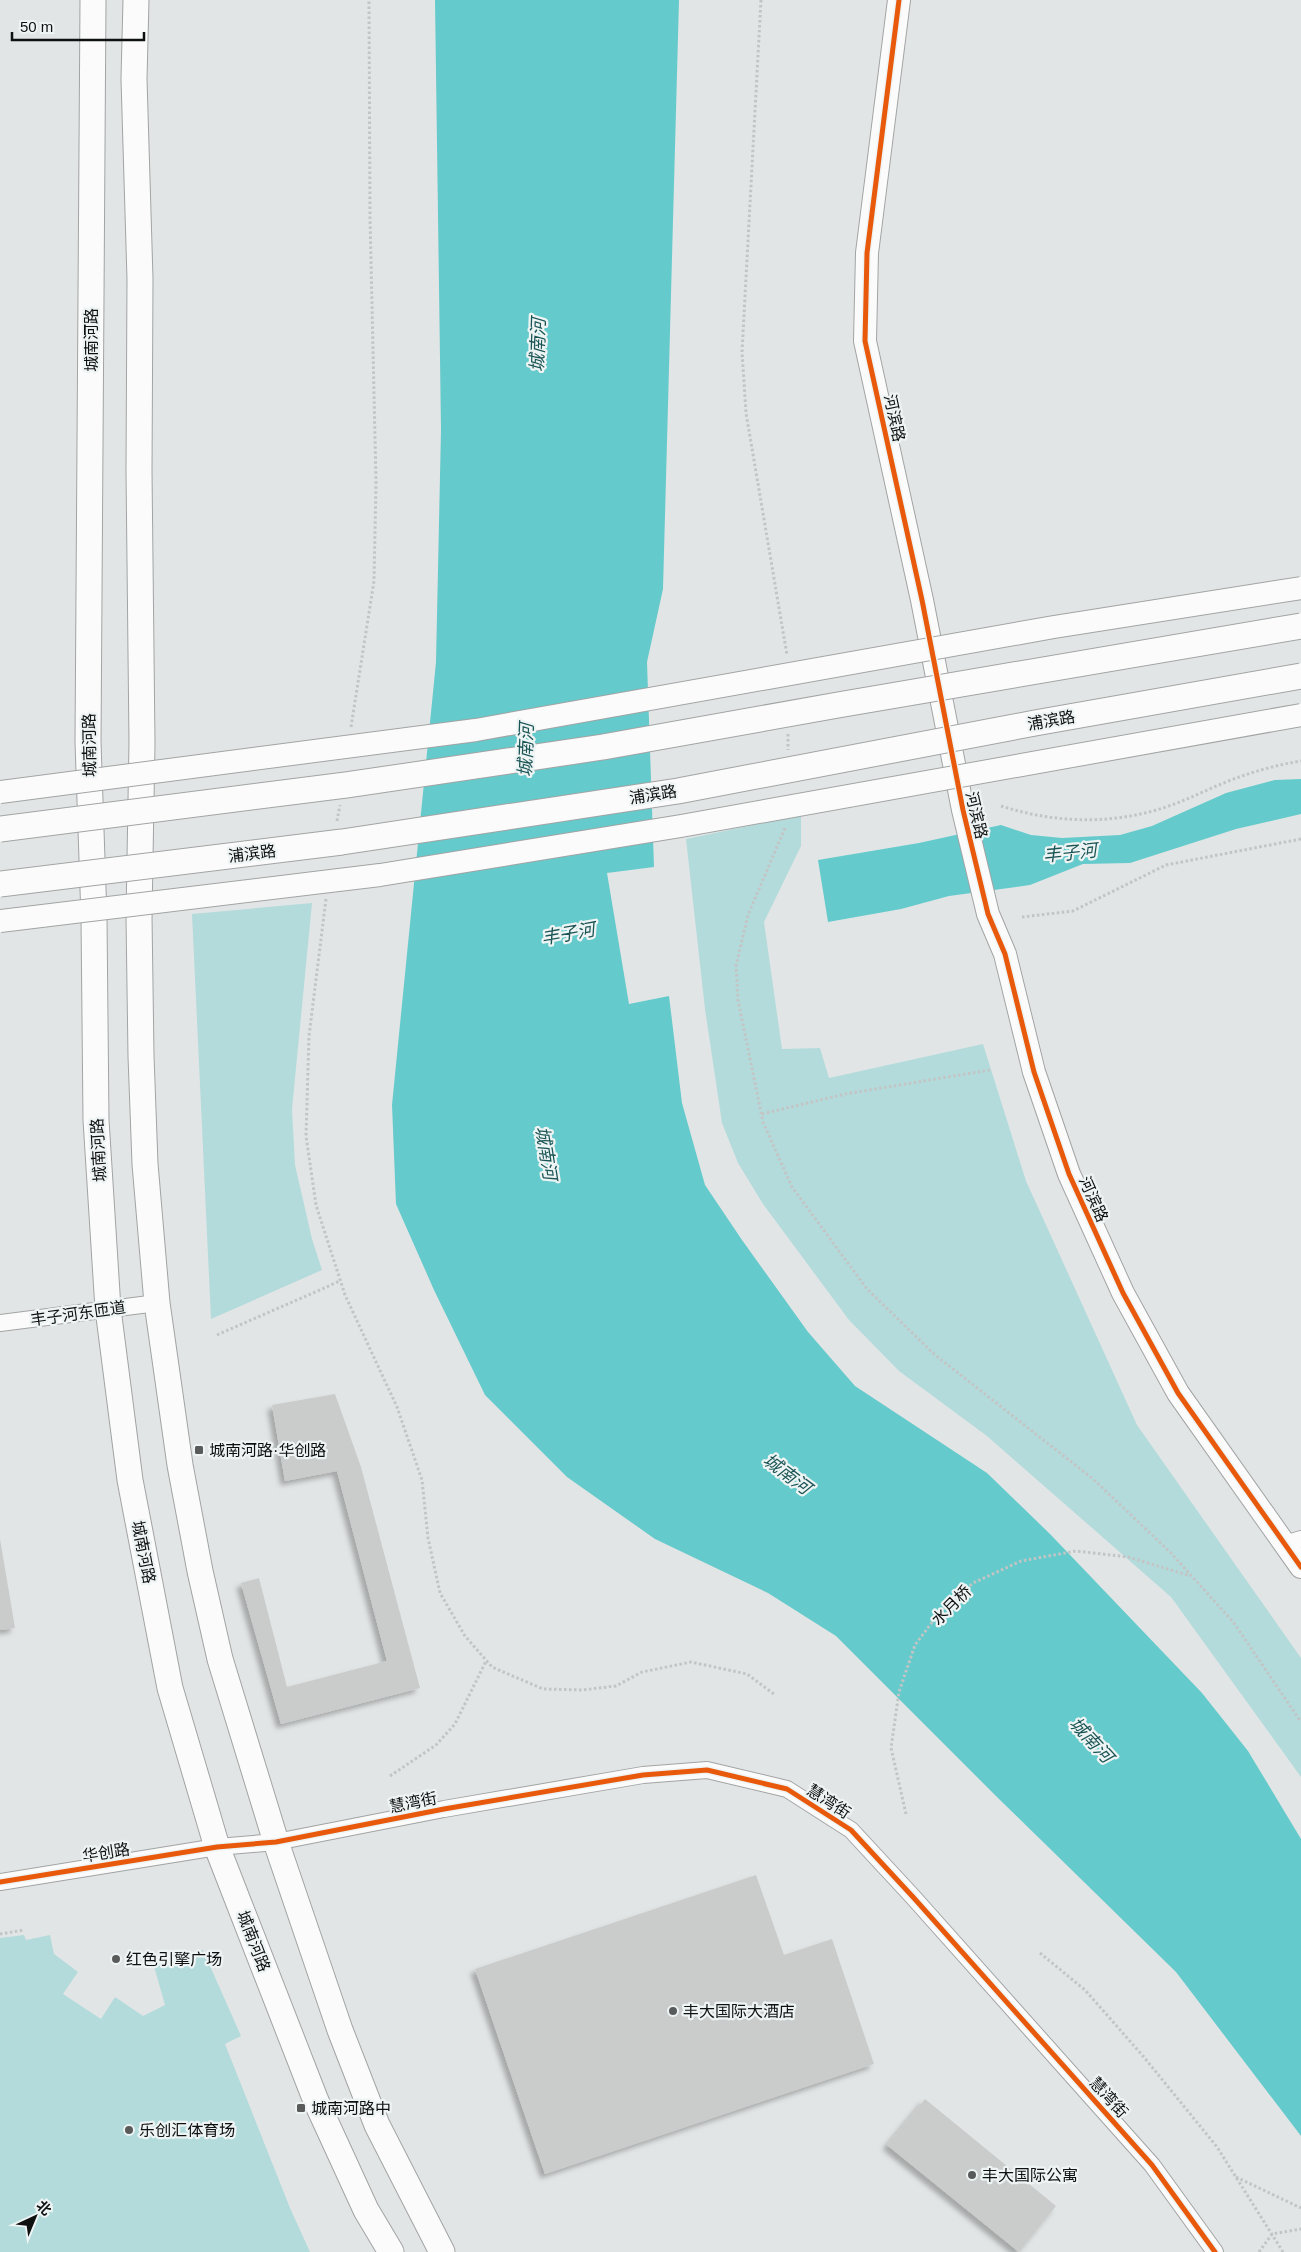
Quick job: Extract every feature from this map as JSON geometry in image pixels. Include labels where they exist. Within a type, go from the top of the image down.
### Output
[{"type":"main road","name":"城南河路","points":[[93,0],[88,742],[96,1120],[108,1309],[130,1480],[170,1688],[217,1846],[316,2101],[366,2210],[391,2252]]},
{"type":"main road","points":[[136,0],[134,79],[140,279],[139,471],[142,743],[139,917],[141,1056],[145,1164],[157,1302],[180,1465],[200,1571],[220,1659],[276,1842],[340,2030],[378,2125],[442,2252]]},
{"type":"main road","points":[[0,829],[346,785],[603,747],[838,704],[1301,626]]},
{"type":"main road","name":"浦滨路","points":[[0,884],[342,842],[668,792],[1035,723],[1301,676]]},
{"type":"street","name":"河滨路","points":[[899,0],[867,253],[865,341],[922,600],[962,810],[988,914],[1005,954],[1034,1072],[1069,1174],[1123,1293],[1178,1392],[1293,1541],[1301,1567]]},
{"type":"street","points":[[0,792],[476,730],[1054,627],[1301,588]]},
{"type":"street","points":[[0,921],[380,875],[681,826],[1301,715]]},
{"type":"street","name":"丰子河东匝道","points":[[0,1323],[157,1302]]},
{"type":"street","name":"慧湾街","points":[[217,1846],[276,1842],[444,1809],[643,1775],[707,1770],[787,1788],[851,1830],[913,1897],[1152,2165],[1215,2252]]},
{"type":"street","name":"华创路","points":[[0,1882],[217,1846]]},
{"type":"path","points":[[350,735],[374,581],[376,482],[370,227],[369,0]]},
{"type":"path","points":[[761,0],[742,352],[746,413],[787,662]]},
{"type":"path","points":[[788,730],[789,760]]},
{"type":"path","points":[[1001,806],[1032,816],[1074,821],[1110,820],[1163,808],[1245,775],[1301,761]]},
{"type":"path","points":[[336,830],[340,801]]},
{"type":"path","points":[[786,826],[748,915],[736,966],[738,1000],[762,1114],[792,1187],[867,1288],[934,1354],[1093,1478],[1171,1553],[1234,1623],[1301,1722]]},
{"type":"path","points":[[1022,917],[1073,911],[1166,865],[1301,839]]},
{"type":"path","points":[[327,896],[310,1036],[306,1136],[316,1205],[345,1295],[397,1407],[422,1480],[428,1538],[440,1593],[465,1636],[492,1667],[543,1689],[582,1690],[616,1686],[642,1672],[691,1662],[747,1674],[775,1695]]},
{"type":"path","points":[[762,1114],[845,1094],[990,1070]]},
{"type":"path","points":[[217,1335],[340,1281]]},
{"type":"path","points":[[390,1776],[436,1745],[454,1724],[486,1661]]},
{"type":"path","points":[[0,1934],[24,1930]]},
{"type":"path","points":[[1040,1953],[1086,1990],[1143,2056],[1216,2147],[1283,2252]]},
{"type":"path","points":[[1235,2177],[1301,2208]]},
{"type":"path","points":[[1259,2252],[1272,2234],[1301,2229]]},
{"type":"shaded area","points":[[801,815],[801,846],[764,922],[782,1049],[820,1048],[829,1078],[983,1044],[1026,1181],[1137,1425],[1301,1658],[1301,1777],[1171,1597],[987,1436],[899,1371],[849,1320],[763,1204],[738,1163],[722,1123],[705,1009],[686,839]]},
{"type":"shaded area","points":[[312,903],[292,1109],[295,1165],[312,1239],[322,1270],[211,1319],[192,914]]},
{"type":"shaded area","name":"乐创汇体育场","points":[[24,1935],[26,1940],[50,1935],[54,1954],[78,1972],[63,1994],[101,2019],[115,1997],[143,2016],[165,2005],[153,1963],[203,1950],[241,2036],[225,2044],[290,2208],[310,2252],[0,2252],[0,1938]]},
{"type":"water","points":[[435,0],[679,0],[663,589],[647,662],[654,867],[607,873],[629,1004],[669,996],[682,1103],[705,1185],[808,1332],[855,1386],[987,1473],[1050,1534],[1202,1693],[1248,1751],[1301,1839],[1301,2136],[1176,1972],[836,1636],[768,1593],[655,1539],[567,1477],[485,1395],[434,1290],[396,1204],[392,1105],[436,662],[441,430]]},
{"type":"water","name":"丰子河","points":[[1301,779],[1301,814],[1236,829],[1130,863],[1083,864],[1030,885],[949,896],[901,909],[828,922],[818,860],[919,843],[1001,825],[1031,835],[1062,838],[1120,835],[1152,826],[1226,793],[1275,780]]},
{"type":"building","points":[[335,1394],[361,1467],[420,1688],[281,1724],[241,1583],[259,1578],[287,1687],[387,1661],[337,1471],[285,1481],[272,1405]]},
{"type":"building","points":[[0,1539],[15,1628],[0,1630]]},
{"type":"building","name":"丰大国际大酒店","points":[[756,1875],[784,1955],[832,1939],[874,2064],[545,2174],[475,1969]]},
{"type":"building","name":"丰大国际公寓","points":[[925,2099],[1056,2206],[1019,2252],[887,2145]]},
{"type":"cycle path","points":[[899,0],[867,253],[865,341],[922,600],[963,810],[988,914],[1005,954],[1034,1072],[1069,1174],[1123,1293],[1178,1393],[1301,1567]]},
{"type":"cycle path","points":[[0,1882],[217,1847],[276,1842],[444,1809],[643,1775],[707,1770],[787,1789],[851,1830],[913,1897],[1152,2165],[1215,2252]]},
{"type":"place","name":"城南河路·华创路","points":[[199,1450]]},
{"type":"place","name":"红色引擎广场","points":[[116,1959]]},
{"type":"place","name":"丰大国际大酒店","points":[[673,2011]]},
{"type":"place","name":"城南河路中","points":[[301,2108]]},
{"type":"place","name":"乐创汇体育场","points":[[129,2130]]},
{"type":"place","name":"丰大国际公寓","points":[[972,2175]]},
{"type":"water label","name":"城南河","points":[[538,345]]},
{"type":"water label","name":"城南河","points":[[526,750]]},
{"type":"water label","name":"城南河","points":[[546,1153]]},
{"type":"water label","name":"城南河","points":[[787,1474]]},
{"type":"water label","name":"城南河","points":[[1091,1740]]}]
